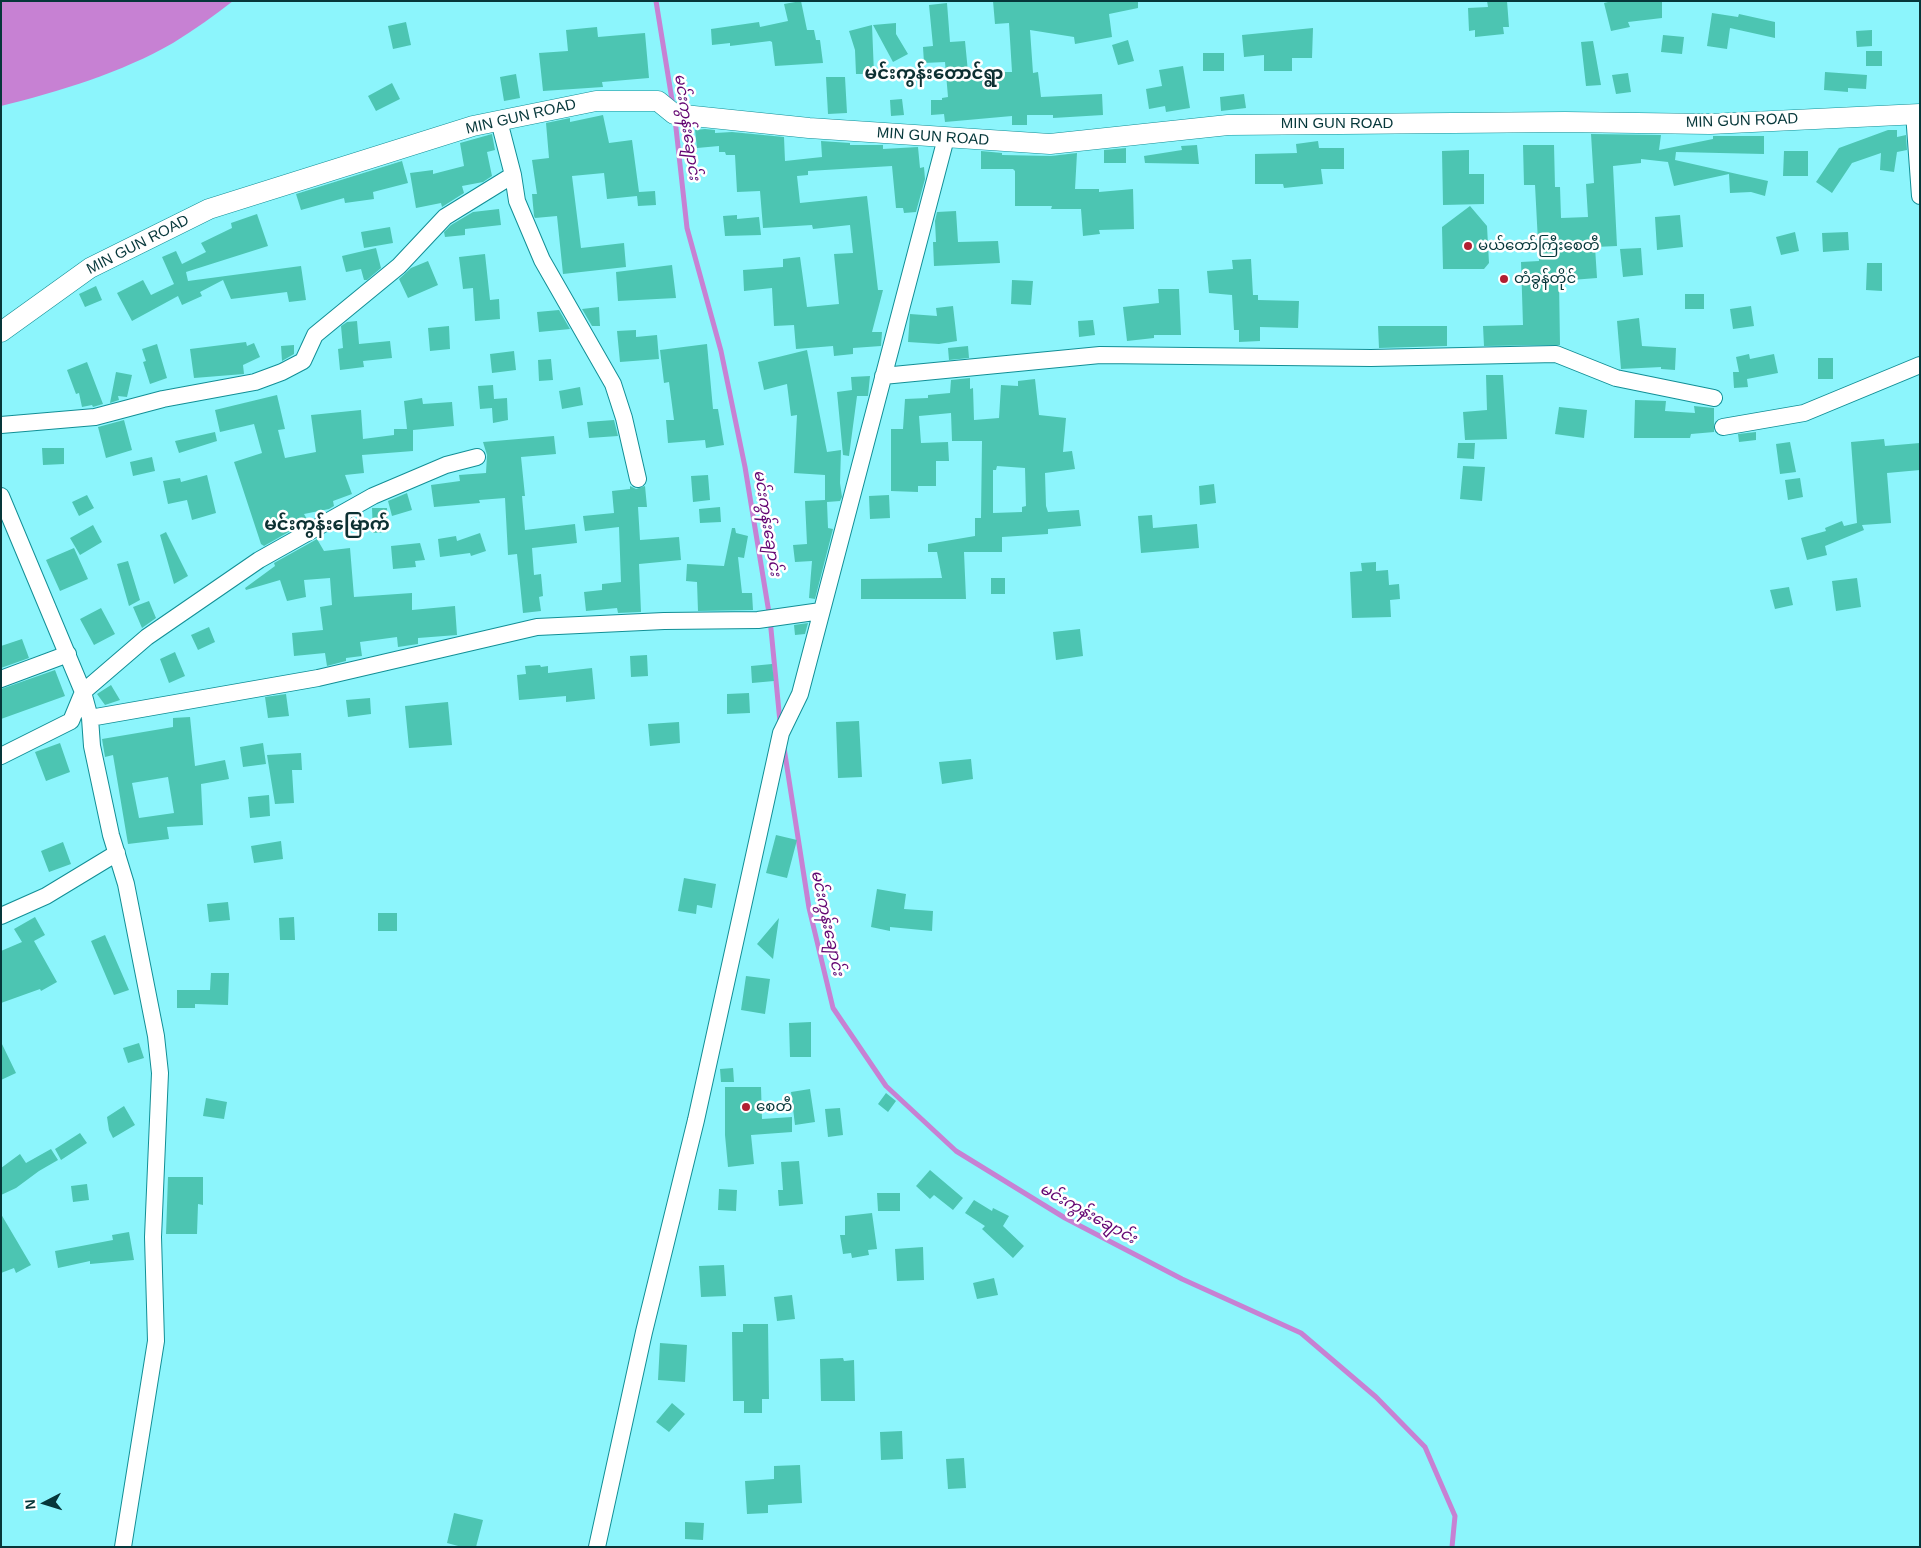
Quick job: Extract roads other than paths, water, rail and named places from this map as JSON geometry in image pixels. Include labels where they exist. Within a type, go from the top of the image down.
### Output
[{"type":"street","name":"MIN GUN ROAD","points":[[1,332],[90,268],[209,209],[472,126],[596,101],[658,101],[674,114],[809,128],[1050,144],[1228,125],[1555,122],[1710,124],[1917,113]]},
{"type":"street","points":[[1917,113],[1920,196]]},
{"type":"street","points":[[500,121],[517,201],[542,260],[613,384],[624,418],[638,478]]},
{"type":"street","points":[[597,1547],[644,1332],[696,1120],[781,733],[800,694],[946,138]]},
{"type":"street","points":[[1,425],[95,417],[163,399],[255,382],[282,372],[303,361],[315,335],[399,266],[445,216],[513,175]]},
{"type":"street","points":[[883,376],[1100,355],[1371,358],[1556,354],[1616,378],[1714,398]]},
{"type":"street","points":[[1722,427],[1804,413],[1920,365]]},
{"type":"street","points":[[1,756],[71,721],[83,692],[147,637],[259,560],[373,496],[446,465],[477,457]]},
{"type":"street","points":[[1,496],[83,692],[90,718],[92,746],[126,884],[156,1036],[160,1073],[152,1237],[156,1341],[123,1547]]},
{"type":"street","points":[[90,718],[318,678],[537,627],[655,621],[758,620],[821,612]]},
{"type":"street","points":[[1,679],[68,654]]},
{"type":"street","points":[[1,916],[46,896],[117,853]]},
{"type":"waterway","name":"မင်းကွန်းချောင်း","points":[[656,1],[673,106]]},
{"type":"waterway","name":"မင်းကွန်းချောင်း","points":[[675,119],[687,228],[721,351],[745,467],[770,619],[780,722]]},
{"type":"waterway","name":"မင်းကွန်းချောင်း","points":[[784,748],[809,908],[833,1008],[886,1086],[956,1151],[1065,1218],[1182,1279],[1301,1333],[1376,1397],[1425,1447],[1455,1516],[1452,1547]]},
{"type":"place","name":"မယ်တော်ကြီးစေတီ","points":[[1468,246]]},
{"type":"place","name":"တံခွန်တိုင်","points":[[1504,279]]},
{"type":"place","name":"စေတီ","points":[[746,1107]]},
{"type":"district","name":"မင်းကွန်းတောင်ရွာ","points":[[934,74]]},
{"type":"district","name":"မင်းကွန်းမြောက်","points":[[327,525]]}]
